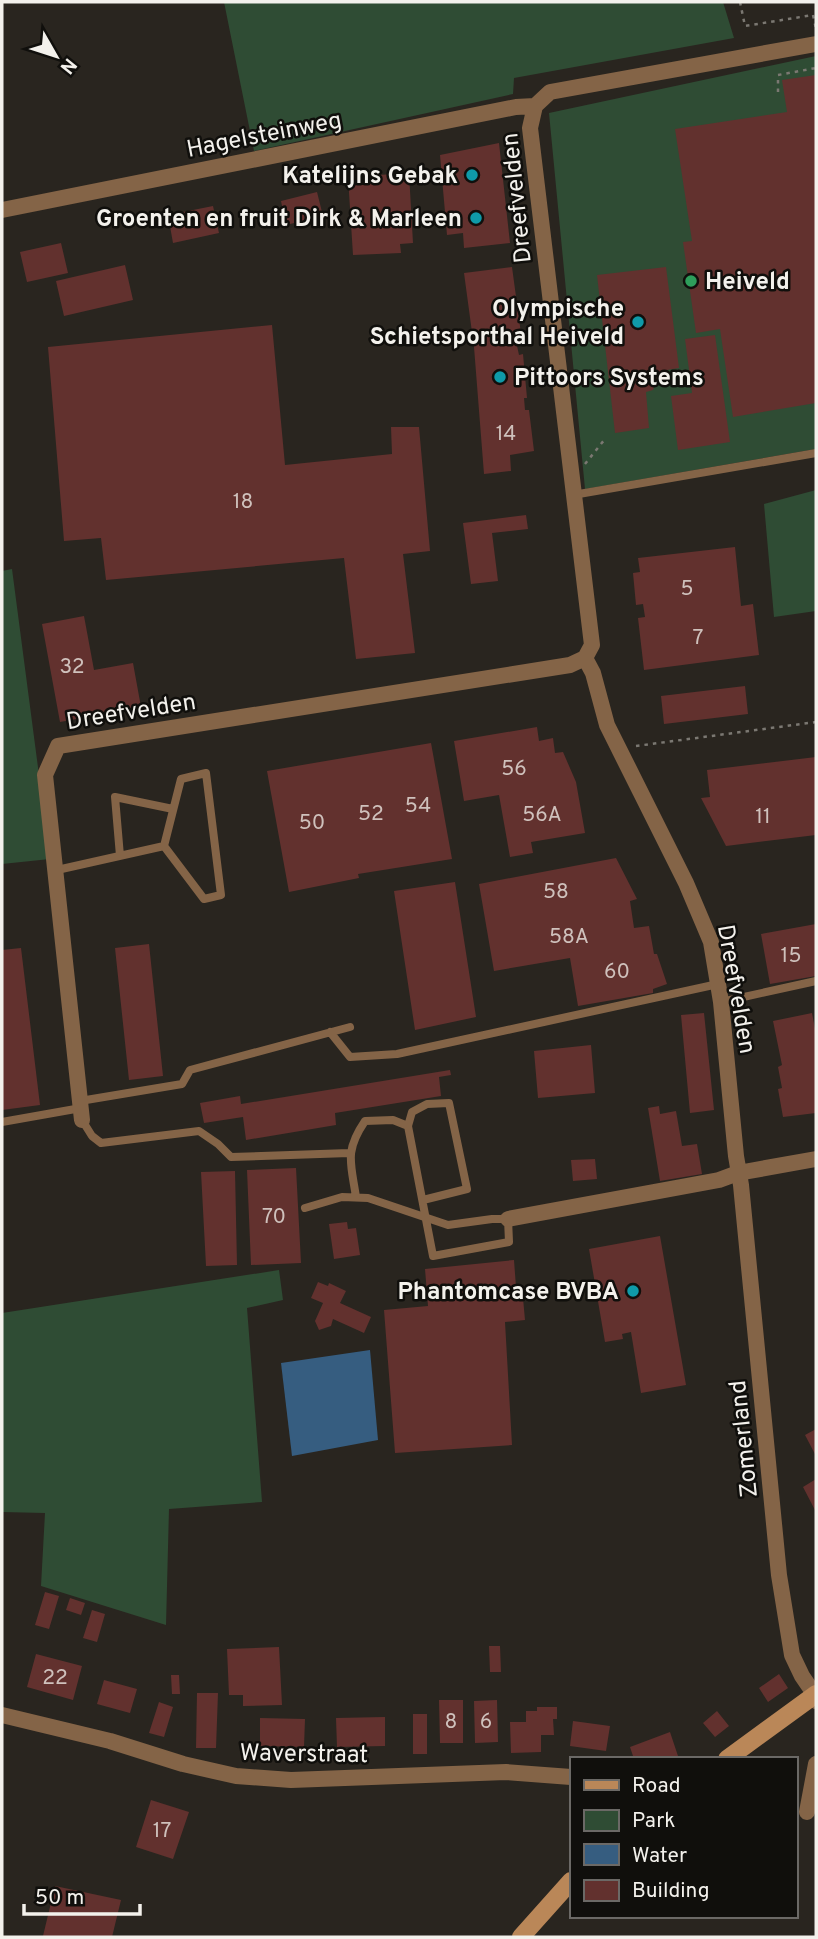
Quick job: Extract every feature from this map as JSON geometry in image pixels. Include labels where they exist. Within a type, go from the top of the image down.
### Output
[{"type":"street","name":"Dreefvelden","points":[[81,1110],[46,775],[58,746],[570,666],[584,658],[592,645],[530,128],[535,106],[550,92],[816,44]]},
{"type":"street","name":"Hagelsteinweg","points":[[2,209],[516,107],[535,106]]},
{"type":"street","name":"Dreefvelden","points":[[584,658],[593,673],[607,725],[617,748],[700,914],[711,942],[721,1002],[738,1173]]},
{"type":"street","points":[[508,1219],[816,1159]]},
{"type":"street","name":"Zomerland","points":[[738,1173],[779,1574],[792,1655],[816,1697]]},
{"type":"street","points":[[730,1757],[816,1697]]},
{"type":"street","name":"Waverstraat","points":[[2,1715],[236,1776],[291,1780],[506,1772],[570,1777]]},
{"type":"street","points":[[807,1812],[816,1764]]},
{"type":"street","points":[[521,1937],[570,1882]]},
{"type":"lane","points":[[572,488],[816,453]]},
{"type":"lane","points":[[206,773],[220,895],[204,899],[164,846],[181,779],[206,773]]},
{"type":"lane","points":[[120,856],[115,797],[173,809]]},
{"type":"lane","points":[[57,870],[164,846]]},
{"type":"lane","points":[[721,1002],[816,981]]},
{"type":"lane","points":[[330,1032],[350,1057],[397,1054],[718,984]]},
{"type":"lane","points":[[2,1122],[81,1110],[182,1084],[190,1070],[350,1027]]},
{"type":"lane","points":[[305,1208],[342,1197],[356,1197],[368,1198],[426,1217],[448,1225],[508,1219],[509,1242],[433,1256],[426,1217],[423,1200],[408,1126],[412,1112],[427,1104],[449,1103],[467,1189],[423,1200]]},
{"type":"lane","points":[[81,1110],[92,1136],[101,1143],[199,1131],[231,1157],[349,1153]]},
{"type":"lane","points":[[356,1197],[349,1153],[354,1138],[365,1121],[393,1119],[408,1126]]},
{"type":"path","points":[[740,2],[746,26],[813,16],[816,29]]},
{"type":"path","points":[[778,92],[778,75],[816,68]]},
{"type":"path","points":[[572,488],[605,439]]},
{"type":"path","points":[[617,748],[816,722]]},
{"type":"green space","points":[[224,2],[723,2],[734,38],[514,78],[513,94],[254,151]]},
{"type":"green space","name":"Heiveld","points":[[816,56],[816,449],[585,489],[549,113]]},
{"type":"green space","points":[[816,490],[816,611],[774,617],[764,504]]},
{"type":"green space","points":[[12,569],[50,859],[2,864],[2,571]]},
{"type":"green space","points":[[279,1270],[283,1300],[247,1308],[262,1502],[169,1509],[166,1625],[41,1586],[45,1513],[2,1512],[2,1313]]},
{"type":"water","points":[[370,1350],[378,1440],[292,1456],[281,1363]]},
{"type":"building","points":[[816,75],[816,403],[733,417],[720,329],[696,333],[683,242],[692,241],[675,129],[787,112],[782,80]]},
{"type":"building","points":[[499,143],[510,243],[464,248],[463,233],[447,235],[440,155]]},
{"type":"building","points":[[409,173],[413,243],[400,244],[401,253],[353,255],[348,177]]},
{"type":"building","points":[[317,192],[323,216],[286,225],[281,201]]},
{"type":"building","points":[[213,206],[219,233],[173,243],[168,215]]},
{"type":"building","points":[[61,243],[68,273],[27,282],[20,252]]},
{"type":"building","points":[[125,265],[133,300],[64,316],[56,281]]},
{"type":"building","points":[[512,267],[522,341],[516,341],[519,355],[523,354],[527,398],[524,398],[525,410],[529,410],[534,451],[510,455],[511,471],[484,474],[474,347],[464,273]]},
{"type":"building","name":"Olympische Schietsporthal Heiveld","points":[[666,267],[679,368],[667,370],[668,382],[655,384],[653,390],[646,392],[649,428],[615,433],[597,275]]},
{"type":"building","points":[[272,325],[285,465],[392,454],[391,427],[419,427],[430,551],[403,554],[415,653],[356,659],[344,558],[106,580],[101,538],[64,541],[48,347]]},
{"type":"building","points":[[715,335],[730,442],[678,450],[671,396],[692,393],[685,339]]},
{"type":"building","points":[[526,515],[528,529],[492,533],[498,581],[471,584],[463,523]]},
{"type":"building","points":[[735,547],[741,606],[753,604],[759,655],[644,670],[638,618],[645,617],[643,604],[636,605],[633,573],[640,572],[638,558]]},
{"type":"building","points":[[84,616],[94,670],[133,663],[141,707],[60,722],[42,624]]},
{"type":"building","points":[[745,686],[748,714],[664,724],[661,696]]},
{"type":"building","points":[[537,727],[539,741],[553,738],[555,753],[563,752],[576,782],[585,833],[531,842],[533,853],[510,857],[499,795],[464,801],[454,741]]},
{"type":"building","points":[[431,743],[452,859],[358,874],[359,878],[289,892],[267,771]]},
{"type":"building","points":[[816,757],[816,835],[726,846],[701,798],[710,797],[707,770]]},
{"type":"building","points":[[616,858],[637,899],[630,901],[634,928],[649,926],[654,954],[657,954],[667,984],[653,989],[653,993],[578,1006],[570,958],[494,971],[479,884]]},
{"type":"building","points":[[455,882],[476,1017],[415,1030],[394,891]]},
{"type":"building","points":[[816,924],[816,976],[770,984],[761,934]]},
{"type":"building","points":[[149,944],[163,1076],[129,1080],[115,948]]},
{"type":"building","points":[[21,948],[40,1105],[2,1110],[2,950]]},
{"type":"building","points":[[704,1013],[714,1110],[690,1113],[681,1015]]},
{"type":"building","points":[[812,1013],[816,1034],[816,1113],[783,1117],[778,1089],[782,1088],[778,1067],[782,1065],[773,1021]]},
{"type":"building","points":[[591,1045],[595,1093],[538,1098],[534,1051]]},
{"type":"building","points":[[450,1070],[451,1075],[439,1077],[441,1096],[335,1113],[336,1125],[246,1140],[243,1117],[204,1123],[200,1103],[240,1096],[241,1104]]},
{"type":"building","points":[[659,1106],[660,1114],[676,1111],[682,1146],[697,1144],[702,1174],[660,1181],[648,1108]]},
{"type":"building","points":[[595,1159],[597,1179],[573,1181],[571,1160]]},
{"type":"building","points":[[296,1168],[301,1263],[251,1265],[247,1170]]},
{"type":"building","points":[[235,1171],[237,1265],[206,1266],[201,1172]]},
{"type":"building","points":[[347,1222],[348,1229],[356,1228],[360,1255],[334,1259],[329,1224]]},
{"type":"building","name":"Phantomcase BVBA","points":[[660,1236],[686,1385],[641,1393],[631,1332],[622,1334],[623,1339],[605,1342],[589,1249]]},
{"type":"building","points":[[514,1260],[516,1287],[522,1287],[525,1320],[505,1322],[512,1445],[395,1453],[384,1310],[428,1306],[425,1269]]},
{"type":"building","points":[[318,1282],[328,1286],[329,1283],[346,1291],[340,1303],[371,1317],[364,1333],[333,1319],[331,1326],[319,1330],[315,1321],[323,1303],[311,1298]]},
{"type":"building","points":[[816,1429],[816,1456],[805,1435]]},
{"type":"building","points":[[816,1479],[816,1512],[803,1487]]},
{"type":"building","points":[[45,1592],[59,1596],[49,1629],[35,1625]]},
{"type":"building","points":[[70,1598],[85,1603],[81,1615],[66,1610]]},
{"type":"building","points":[[92,1610],[105,1614],[97,1642],[83,1638]]},
{"type":"building","points":[[489,1646],[500,1646],[501,1672],[490,1672]]},
{"type":"building","points":[[279,1647],[282,1705],[243,1706],[243,1695],[229,1695],[227,1649]]},
{"type":"building","points":[[36,1654],[82,1666],[73,1700],[27,1687]]},
{"type":"building","points":[[779,1674],[788,1688],[768,1702],[759,1688]]},
{"type":"building","points":[[171,1675],[179,1675],[180,1694],[172,1694]]},
{"type":"building","points":[[104,1680],[137,1689],[130,1713],[97,1704]]},
{"type":"building","points":[[197,1693],[218,1693],[216,1748],[196,1748]]},
{"type":"building","points":[[439,1700],[463,1700],[463,1743],[440,1743]]},
{"type":"building","points":[[497,1700],[498,1742],[475,1743],[474,1701]]},
{"type":"building","points":[[159,1702],[173,1707],[164,1737],[149,1733]]},
{"type":"building","points":[[537,1707],[557,1707],[557,1719],[553,1719],[554,1735],[541,1735],[541,1752],[511,1753],[510,1722],[526,1722],[526,1711],[537,1711]]},
{"type":"building","points":[[717,1711],[729,1726],[715,1737],[703,1723]]},
{"type":"building","points":[[413,1714],[427,1714],[427,1754],[413,1754]]},
{"type":"building","points":[[385,1717],[385,1746],[337,1747],[336,1718]]},
{"type":"building","points":[[260,1718],[305,1719],[304,1747],[260,1746]]},
{"type":"building","points":[[573,1721],[610,1726],[606,1751],[570,1746]]},
{"type":"building","points":[[670,1732],[678,1757],[633,1757],[630,1747]]},
{"type":"building","points":[[151,1800],[189,1812],[173,1859],[136,1847]]},
{"type":"building","points":[[55,1886],[121,1900],[112,1937],[43,1936]]},
{"type":"place","name":"Katelijns Gebak","points":[[472,175]]},
{"type":"place","name":"Groenten en fruit Dirk & Marleen","points":[[476,218]]},
{"type":"place","name":"Heiveld","points":[[691,281]]},
{"type":"place","name":"Olympische Schietsporthal Heiveld","points":[[638,322]]},
{"type":"place","name":"Pittoors Systems","points":[[500,377]]},
{"type":"place","name":"Phantomcase BVBA","points":[[633,1291]]}]
